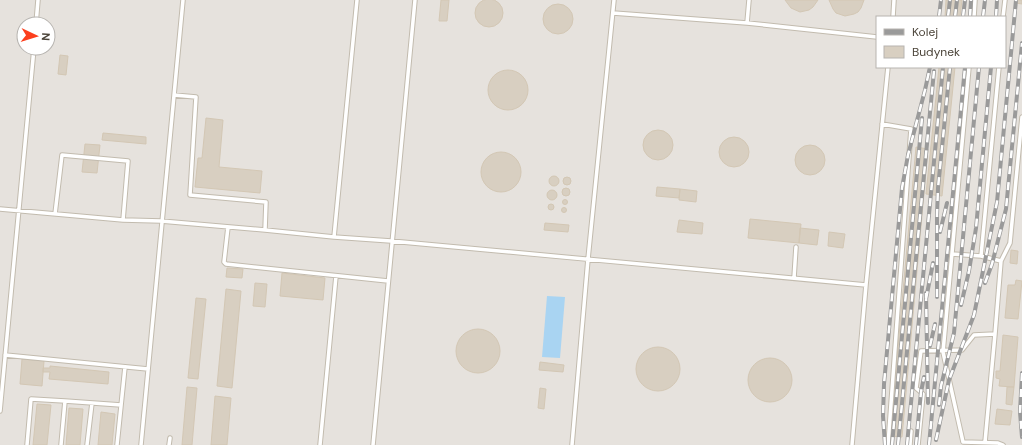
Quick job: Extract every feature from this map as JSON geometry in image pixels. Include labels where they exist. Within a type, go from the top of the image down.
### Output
[{"type":"lane","points":[[37,16],[38,0]]},
{"type":"lane","points":[[141,445],[183,0]]},
{"type":"lane","points":[[334,237],[357,0]]},
{"type":"lane","points":[[373,445],[415,0]]},
{"type":"lane","points":[[572,445],[588,259],[614,0]]},
{"type":"lane","points":[[747,23],[749,0]]},
{"type":"lane","points":[[893,16],[894,0]]},
{"type":"lane","points":[[974,16],[975,0]]},
{"type":"lane","points":[[1003,16],[1005,0]]},
{"type":"lane","points":[[613,13],[747,23],[876,37]]},
{"type":"lane","points":[[0,411],[33,56]]},
{"type":"lane","points":[[852,445],[866,285],[888,68]]},
{"type":"lane","points":[[969,68],[943,352],[963,442],[985,442],[1003,445]]},
{"type":"lane","points":[[981,256],[998,68]]},
{"type":"lane","points":[[174,95],[196,97],[190,195],[266,202],[265,230]]},
{"type":"lane","points":[[985,442],[1001,261],[1010,243],[1022,117]]},
{"type":"lane","points":[[882,124],[911,129],[888,445]]},
{"type":"lane","points":[[55,214],[62,155],[121,160],[128,161],[123,220]]},
{"type":"lane","points":[[0,209],[123,220],[161,221],[334,237],[392,240],[866,285]]},
{"type":"lane","points":[[228,227],[224,262],[226,264],[388,281]]},
{"type":"lane","points":[[794,278],[796,247]]},
{"type":"lane","points":[[952,254],[981,256],[1001,261]]},
{"type":"lane","points":[[320,445],[336,276]]},
{"type":"lane","points":[[918,445],[923,394],[916,388],[921,351],[943,352],[962,350],[974,335],[995,334]]},
{"type":"lane","points":[[5,355],[148,369]]},
{"type":"lane","points":[[117,445],[124,367]]},
{"type":"lane","points":[[27,445],[32,399],[121,405]]},
{"type":"lane","points":[[61,445],[65,401]]},
{"type":"lane","points":[[88,445],[92,403]]},
{"type":"lane","points":[[910,445],[911,431]]},
{"type":"lane","points":[[169,445],[170,438]]},
{"type":"shaded area","points":[[0,0],[1022,0],[1022,445],[0,445]]},
{"type":"water","points":[[547,296],[565,297],[560,358],[542,357]]},
{"type":"building","points":[[489,-1],[499,3],[503,13],[499,23],[489,27],[479,23],[475,13],[479,3]]},
{"type":"building","points":[[441,0],[449,0],[447,21],[439,21]]},
{"type":"building","points":[[785,0],[818,0],[809,10],[800,12],[791,8]]},
{"type":"building","points":[[829,0],[864,0],[858,12],[845,16],[836,13]]},
{"type":"building","points":[[946,0],[962,0],[960,16],[945,16]]},
{"type":"building","points":[[1017,0],[1022,0],[1022,4],[1016,3]]},
{"type":"building","points":[[558,4],[568,9],[573,19],[568,29],[558,34],[548,29],[543,19],[548,9]]},
{"type":"building","points":[[60,55],[68,56],[66,75],[58,74]]},
{"type":"building","points":[[939,68],[955,68],[942,196],[926,194]]},
{"type":"building","points":[[508,70],[522,76],[528,90],[522,104],[508,110],[494,104],[488,90],[494,76]]},
{"type":"building","points":[[206,118],[223,120],[219,167],[262,171],[260,193],[195,187],[198,158],[202,158]]},
{"type":"building","points":[[658,130],[668,135],[673,145],[668,155],[658,160],[648,155],[643,145],[648,135]]},
{"type":"building","points":[[103,133],[146,137],[146,144],[102,140]]},
{"type":"building","points":[[734,137],[744,142],[749,152],[744,162],[734,167],[724,162],[719,152],[724,142]]},
{"type":"building","points":[[85,144],[100,145],[97,173],[82,172]]},
{"type":"building","points":[[810,145],[820,150],[825,160],[820,170],[810,175],[800,170],[795,160],[800,150]]},
{"type":"building","points":[[916,147],[928,149],[902,437],[890,436]]},
{"type":"building","points":[[501,152],[515,158],[521,172],[515,186],[501,192],[487,186],[481,172],[487,158]]},
{"type":"building","points":[[554,176],[559,181],[554,186],[549,181]]},
{"type":"building","points":[[567,177],[570,178],[570,184],[567,185],[564,184],[563,181],[564,178]]},
{"type":"building","points":[[657,187],[680,189],[679,198],[656,196]]},
{"type":"building","points":[[566,188],[569,189],[569,195],[566,196],[563,195],[562,192],[563,189]]},
{"type":"building","points":[[680,189],[697,191],[696,202],[679,200]]},
{"type":"building","points":[[552,190],[557,195],[552,200],[547,195]]},
{"type":"building","points":[[565,199],[568,202],[565,205],[562,202]]},
{"type":"building","points":[[551,204],[554,207],[551,210],[548,207]]},
{"type":"building","points":[[564,207],[567,210],[564,213],[561,210]]},
{"type":"building","points":[[750,219],[801,224],[799,243],[748,238]]},
{"type":"building","points":[[679,220],[703,223],[702,234],[677,232]]},
{"type":"building","points":[[545,223],[569,225],[568,232],[544,230]]},
{"type":"building","points":[[800,228],[819,230],[817,245],[799,243]]},
{"type":"building","points":[[829,232],[845,234],[843,248],[828,246]]},
{"type":"building","points":[[1011,250],[1018,251],[1017,264],[1010,263]]},
{"type":"building","points":[[227,268],[243,269],[242,278],[226,277]]},
{"type":"building","points":[[282,273],[325,278],[323,300],[280,296]]},
{"type":"building","points":[[1016,280],[1022,281],[1018,319],[1005,318],[1008,285],[1015,285]]},
{"type":"building","points":[[255,283],[267,284],[265,307],[253,306]]},
{"type":"building","points":[[226,289],[241,291],[232,388],[217,386]]},
{"type":"building","points":[[196,298],[206,299],[198,379],[188,378]]},
{"type":"building","points":[[474,329],[482,329],[494,335],[500,347],[500,355],[494,367],[482,373],[474,373],[462,367],[456,355],[456,347],[462,335]]},
{"type":"building","points":[[1003,335],[1018,337],[1014,387],[999,386],[1000,379],[996,378],[996,371],[1000,371]]},
{"type":"building","points":[[658,347],[670,351],[676,357],[680,369],[676,381],[670,387],[658,391],[646,387],[640,381],[636,369],[640,357],[646,351]]},
{"type":"building","points":[[770,358],[782,362],[788,368],[792,380],[788,392],[782,398],[770,402],[758,398],[752,392],[748,380],[752,368],[758,362]]},
{"type":"building","points":[[22,359],[44,361],[42,386],[20,384]]},
{"type":"building","points":[[540,362],[564,365],[563,372],[539,370]]},
{"type":"building","points":[[50,366],[109,372],[108,384],[49,379],[50,372],[43,372],[43,368],[50,368]]},
{"type":"building","points":[[187,387],[197,388],[192,445],[182,445]]},
{"type":"building","points":[[1007,387],[1014,387],[1012,405],[1006,404]]},
{"type":"building","points":[[540,388],[546,389],[544,409],[538,408]]},
{"type":"building","points":[[215,396],[231,398],[227,445],[211,445]]},
{"type":"building","points":[[37,404],[51,405],[47,445],[33,445]]},
{"type":"building","points":[[69,408],[83,409],[80,445],[66,445]]},
{"type":"building","points":[[997,409],[1012,411],[1010,425],[995,424]]},
{"type":"building","points":[[101,412],[115,414],[112,445],[98,445]]},
{"type":"railway","points":[[939,16],[941,0]]},
{"type":"railway","points":[[948,16],[950,0]]},
{"type":"railway","points":[[955,16],[957,0]]},
{"type":"railway","points":[[963,16],[965,0]]},
{"type":"railway","points":[[970,16],[971,0]]},
{"type":"railway","points":[[983,16],[985,0]]},
{"type":"railway","points":[[996,16],[997,0]]},
{"type":"railway","points":[[936,440],[949,380],[974,315],[997,202],[1016,0]]},
{"type":"railway","points":[[985,283],[992,264],[1006,209],[1022,43]]},
{"type":"railway","points":[[885,445],[883,416],[884,384],[902,188],[908,155],[930,68]]},
{"type":"railway","points":[[907,445],[943,68]]},
{"type":"railway","points":[[937,297],[938,188],[950,68]]},
{"type":"railway","points":[[929,445],[965,68]]},
{"type":"railway","points":[[939,405],[941,386],[954,333],[979,68]]},
{"type":"railway","points":[[961,305],[969,271],[976,228],[991,68]]},
{"type":"railway","points":[[898,445],[934,71]]},
{"type":"railway","points":[[892,445],[922,118]]},
{"type":"railway","points":[[940,232],[947,203]]},
{"type":"railway","points":[[926,299],[933,263]]},
{"type":"railway","points":[[926,293],[928,403]]},
{"type":"railway","points":[[930,346],[935,324]]},
{"type":"railway","points":[[1022,373],[1020,412],[1022,437]]},
{"type":"railway","points":[[916,445],[921,392],[924,377]]}]
